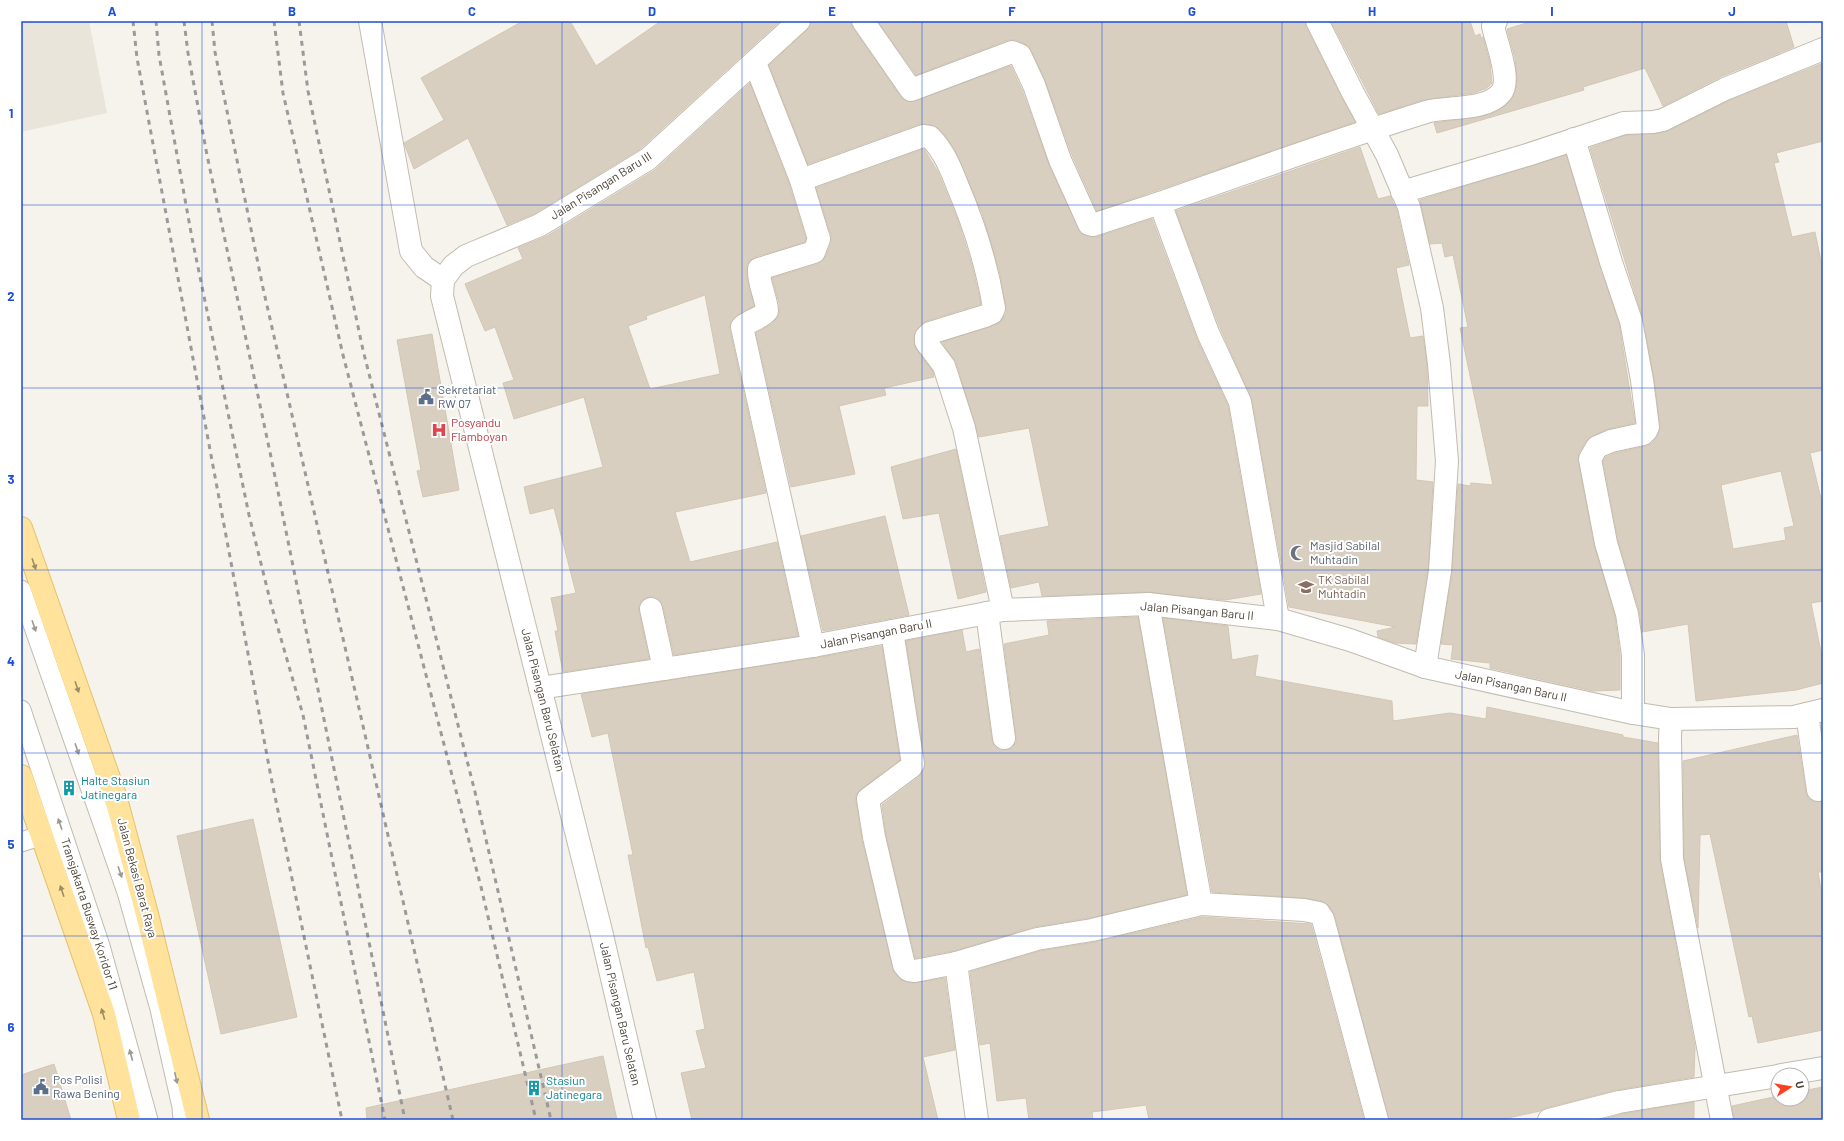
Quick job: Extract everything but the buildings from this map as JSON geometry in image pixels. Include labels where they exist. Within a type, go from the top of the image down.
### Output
[{"type":"main road","name":"Jalan Bekasi Barat Raya","points":[[21,528],[115,796],[147,914],[198,1120]]},
{"type":"main road","points":[[21,776],[43,835],[104,1014],[129,1120]]},
{"type":"street","points":[[370,21],[411,251],[416,260],[443,280]]},
{"type":"street","name":"Jalan Pisangan Baru III","points":[[443,280],[453,266],[466,256],[540,225],[648,159],[799,21]]},
{"type":"street","points":[[863,21],[911,90],[1012,52],[1020,56],[1034,85],[1060,160],[1089,224],[1093,225],[1429,111],[1492,102],[1502,92],[1505,78],[1493,26],[1496,21]]},
{"type":"street","points":[[1317,21],[1387,155],[1409,207],[1432,308],[1439,364],[1447,461],[1440,571],[1426,667]]},
{"type":"street","points":[[1402,192],[1629,122],[1653,122],[1663,120],[1724,90],[1823,50]]},
{"type":"street","points":[[754,63],[801,180],[819,239],[814,252],[759,268],[759,281],[765,296],[767,310],[759,318],[747,323],[742,328],[813,646]]},
{"type":"street","points":[[801,180],[923,136],[930,136],[948,162],[974,225],[988,271],[994,308],[992,313],[930,332],[926,337],[926,342],[944,366],[964,428],[995,612],[1004,738]]},
{"type":"street","points":[[1574,139],[1611,262],[1631,321],[1642,380],[1648,426],[1646,432],[1643,434],[1611,441],[1597,447],[1590,458],[1606,543],[1627,614],[1633,655],[1633,712]]},
{"type":"street","points":[[1160,203],[1208,333],[1240,402],[1278,619]]},
{"type":"street","name":"Jalan Pisangan Baru Selatan","points":[[443,280],[442,296],[601,931],[645,1120]]},
{"type":"street","points":[[1148,604],[1201,904]]},
{"type":"street","name":"Jalan Pisangan Baru II","points":[[540,688],[813,646],[995,612],[1148,604],[1278,619],[1350,640],[1426,667],[1671,719],[1794,717],[1815,712]]},
{"type":"street","points":[[651,609],[664,669]]},
{"type":"street","points":[[892,631],[913,764],[868,799],[874,837],[904,965],[908,970],[915,971],[956,963],[1037,939],[1092,930],[1201,904],[1304,910],[1319,913],[1323,919],[1377,1120]]},
{"type":"street","points":[[1815,712],[1818,790]]},
{"type":"street","points":[[1671,719],[1672,859],[1714,1086],[1722,1120]]},
{"type":"street","points":[[956,963],[977,1120]]},
{"type":"street","points":[[1810,1070],[1823,1068]]},
{"type":"street","points":[[1549,1120],[1619,1102],[1770,1077]]},
{"type":"lane","points":[[21,590],[127,892],[160,1009],[182,1106],[183,1120]]},
{"type":"lane","name":"Transjakarta Busway Koridor 11","points":[[21,710],[100,946],[148,1120]]},
{"type":"lane","points":[[21,842],[43,835]]},
{"type":"shaded area","points":[[21,21],[89,21],[107,113],[21,132]]},
{"type":"railway","points":[[133,21],[137,58],[271,777],[342,1120]]},
{"type":"railway","points":[[156,21],[159,55],[192,238],[249,515],[271,604],[303,715],[385,1120]]},
{"type":"railway","points":[[184,21],[188,53],[207,155],[271,457],[405,1120]]},
{"type":"railway","points":[[212,21],[215,52],[263,288],[453,1120]]},
{"type":"railway","points":[[274,21],[283,93],[343,355],[481,887],[536,1120]]},
{"type":"railway","points":[[299,21],[308,91],[363,350],[475,792],[551,1120]]},
{"type":"place","name":"Sekretariat RW 07","points":[[426,397]]},
{"type":"place","name":"Posyandu Flamboyan","points":[[439,430]]},
{"type":"place","name":"Masjid Sabilal Muhtadin","points":[[1298,553]]},
{"type":"place","name":"TK Sabilal Muhtadin","points":[[1306,587]]},
{"type":"place","name":"Halte Stasiun Jatinegara","points":[[69,788]]},
{"type":"place","name":"Pos Polisi Rawa Bening","points":[[41,1087]]},
{"type":"place","name":"Stasiun Jatinegara","points":[[534,1088]]}]
